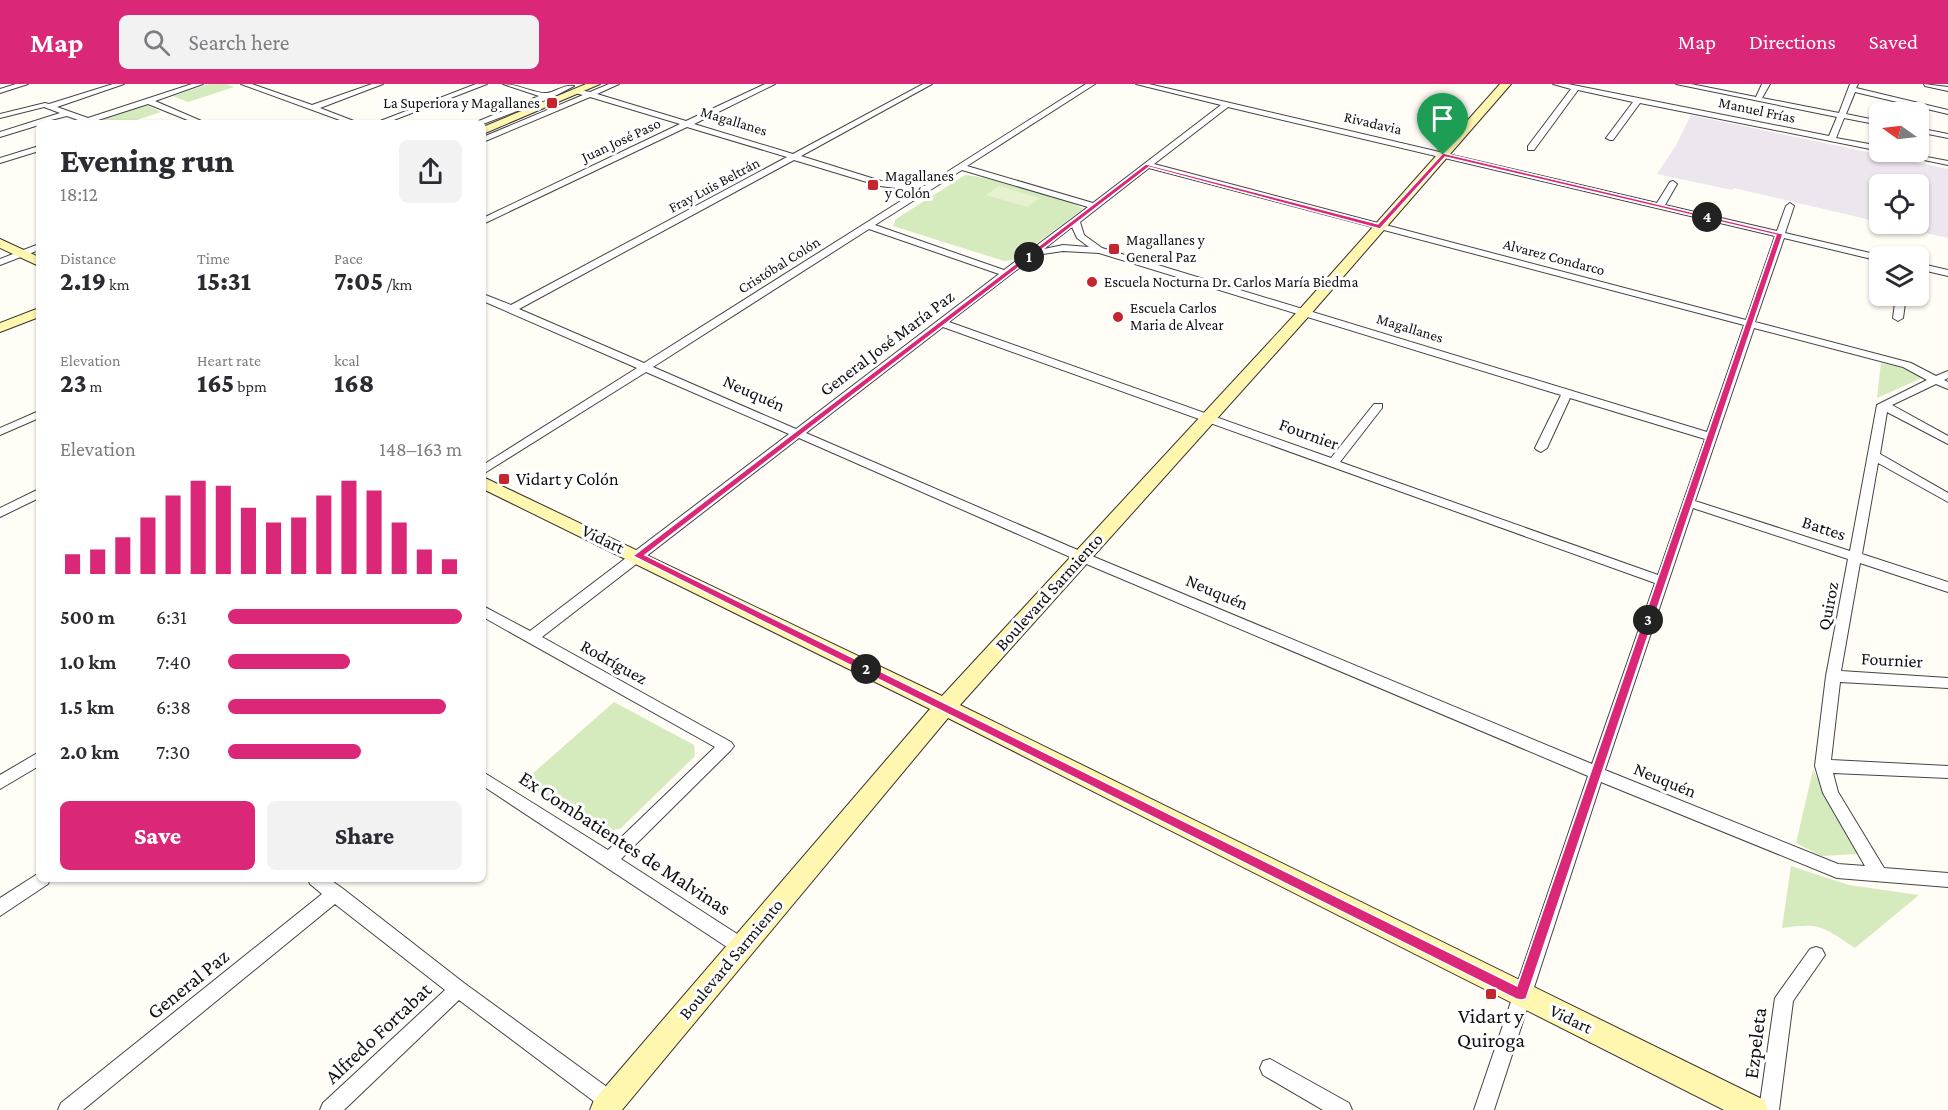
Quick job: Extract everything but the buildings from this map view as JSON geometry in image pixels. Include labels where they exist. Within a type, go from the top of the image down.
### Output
[{"type":"street","points":[[0,91],[24,84]]},
{"type":"street","points":[[0,116],[34,106],[51,106],[120,84]]},
{"type":"street","points":[[96,120],[199,84]]},
{"type":"street","points":[[302,104],[359,84]]},
{"type":"street","points":[[312,108],[379,84]]},
{"type":"street","points":[[387,120],[483,84]]},
{"type":"street","points":[[507,84],[559,99]]},
{"type":"street","points":[[486,120],[547,96],[595,84]]},
{"type":"street","points":[[486,139],[615,84]]},
{"type":"street","name":"Juan José Paso","points":[[486,219],[771,84]]},
{"type":"street","name":"Fray Luis Beltrán","points":[[512,309],[928,84]]},
{"type":"street","name":"Cristóbal Colón","points":[[486,468],[1092,84]]},
{"type":"street","name":"Rivadavia","points":[[1140,84],[1869,255]]},
{"type":"street","name":"Boulevard Sarmiento","points":[[607,1106],[945,707],[1304,313],[1506,84]]},
{"type":"street","name":"Manuel Frías","points":[[1557,84],[1638,100],[1671,92],[1832,139],[1869,147]]},
{"type":"street","points":[[1758,99],[1766,84]]},
{"type":"street","points":[[1928,84],[1948,89]]},
{"type":"street","points":[[250,85],[346,120]]},
{"type":"street","points":[[1832,139],[1853,87],[1948,112]]},
{"type":"street","points":[[1532,148],[1576,88]]},
{"type":"street","points":[[486,130],[559,99],[574,89]]},
{"type":"street","name":"Magallanes","points":[[574,89],[880,183],[904,186],[933,182],[945,177]]},
{"type":"street","points":[[1671,92],[1758,99],[1869,121]]},
{"type":"street","points":[[1610,138],[1638,100]]},
{"type":"street","points":[[148,101],[195,120]]},
{"type":"street","name":"General José María Paz","points":[[531,638],[1227,104]]},
{"type":"street","points":[[51,106],[86,120]]},
{"type":"street","points":[[47,120],[69,113]]},
{"type":"street","points":[[0,135],[36,124]]},
{"type":"street","points":[[1929,132],[1948,136]]},
{"type":"street","points":[[0,161],[36,149]]},
{"type":"street","points":[[1929,159],[1948,163]]},
{"type":"street","name":"Alvarez Condarco","points":[[1148,165],[1907,365],[1941,377],[1948,386]]},
{"type":"street","points":[[962,166],[1095,206]]},
{"type":"street","points":[[880,183],[890,187],[896,194],[898,200],[894,210]]},
{"type":"street","points":[[1660,206],[1673,184]]},
{"type":"street","points":[[1484,1110],[1521,994],[1790,206]]},
{"type":"street","points":[[1075,221],[1080,236],[1100,250]]},
{"type":"street","points":[[868,226],[1006,274]]},
{"type":"street","points":[[0,243],[36,261]]},
{"type":"street","points":[[0,262],[36,248]]},
{"type":"street","points":[[1030,256],[1063,248],[1100,250]]},
{"type":"street","name":"Magallanes","points":[[1100,250],[1711,437]]},
{"type":"street","points":[[1929,269],[1948,273]]},
{"type":"street","name":"Neuquén","points":[[486,298],[1082,557],[1837,871],[1948,880]]},
{"type":"street","points":[[1898,318],[1900,306]]},
{"type":"street","points":[[0,328],[36,313]]},
{"type":"street","name":"Fournier","points":[[942,323],[1662,581]]},
{"type":"street","points":[[1882,405],[1941,377]]},
{"type":"street","points":[[1541,448],[1567,393]]},
{"type":"street","points":[[1882,405],[1948,441]]},
{"type":"street","name":"Quiroz","points":[[1879,874],[1831,793],[1823,766],[1833,676],[1882,405]]},
{"type":"street","points":[[1333,463],[1378,406]]},
{"type":"street","points":[[0,432],[36,415]]},
{"type":"street","points":[[1873,455],[1948,498]]},
{"type":"street","name":"Vidart","points":[[486,483],[945,707],[1754,1110]]},
{"type":"street","points":[[0,513],[36,495]]},
{"type":"street","name":"Battes","points":[[1689,503],[1948,587]]},
{"type":"street","name":"Rodríguez","points":[[486,613],[726,746],[609,860]]},
{"type":"street","name":"Fournier","points":[[1833,676],[1948,683]]},
{"type":"street","points":[[0,783],[36,760]]},
{"type":"street","points":[[1823,766],[1948,771]]},
{"type":"street","name":"Ex Combatientes de Malvinas","points":[[486,780],[742,947]]},
{"type":"street","points":[[0,908],[38,882]]},
{"type":"street","points":[[320,882],[607,1106]]},
{"type":"street","name":"General Paz","points":[[68,1110],[336,893]]},
{"type":"street","name":"Ezpeleta","points":[[1769,1110],[1784,998],[1816,956]]},
{"type":"street","name":"Alfredo Fortabat","points":[[330,1110],[458,988]]},
{"type":"street","points":[[1270,1068],[1342,1110]]},
{"type":"shaded area","points":[[1691,115],[1869,152],[1869,162],[1915,162],[1948,169],[1948,238],[1929,234],[1929,174],[1869,174],[1869,220],[1734,188],[1732,190],[1657,174],[1675,147]]},
{"type":"green space","points":[[209,84],[226,84],[234,87],[188,102],[173,96]]},
{"type":"green space","points":[[146,105],[161,112],[134,120],[100,119]]},
{"type":"green space","points":[[965,175],[1026,189],[1083,209],[1014,260],[1004,261],[893,226],[896,219]]},
{"type":"green space","points":[[999,186],[1040,198],[1027,207],[986,195]]},
{"type":"green space","points":[[1881,363],[1900,367],[1922,378],[1877,398]]},
{"type":"green space","points":[[614,702],[694,745],[695,756],[620,829],[601,831],[523,782]]},
{"type":"green space","points":[[1813,770],[1858,854],[1821,856],[1796,843]]},
{"type":"green space","points":[[1791,866],[1849,885],[1919,895],[1855,948],[1836,935],[1814,926],[1782,928]]},
{"type":"place","name":"La Superiora y Magallanes","points":[[552,103]]},
{"type":"place","name":"Magallanes y Colón","points":[[873,185]]},
{"type":"place","name":"Magallanes y General Paz","points":[[1114,249]]},
{"type":"place","name":"Escuela Nocturna Dr. Carlos María Biedma","points":[[1092,282]]},
{"type":"place","name":"Escuela Carlos Maria de Alvear","points":[[1118,317]]},
{"type":"place","name":"Vidart y Colón","points":[[504,479]]},
{"type":"place","name":"Vidart y Quiroga","points":[[1491,994]]},
{"type":"route","points":[[1443,155],[1780,234],[1521,994],[638,556],[1148,165],[1380,227],[1443,155]]}]
